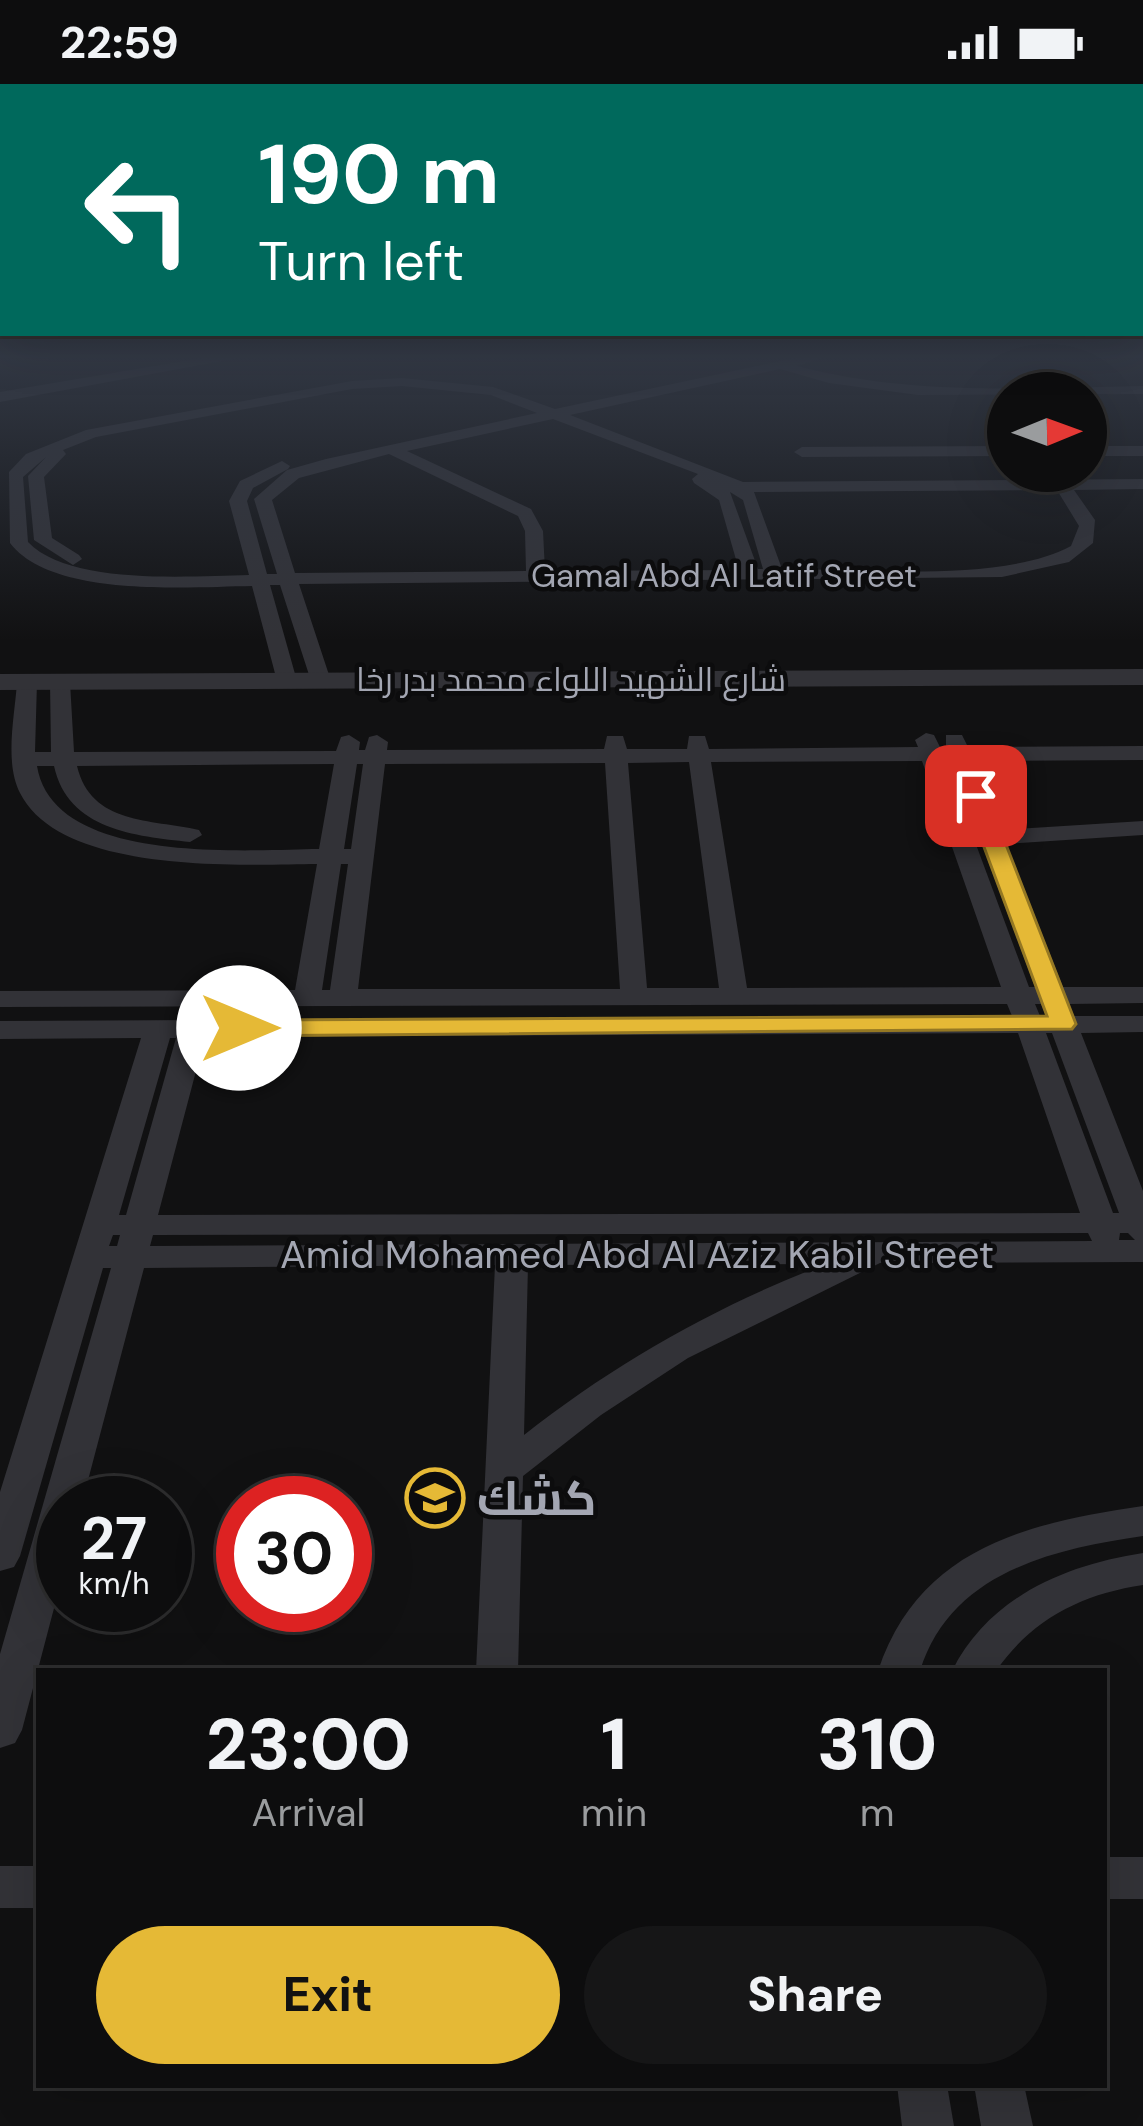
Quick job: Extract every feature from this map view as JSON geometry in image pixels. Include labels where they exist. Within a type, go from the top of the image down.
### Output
[{"type":"street","points":[[46,451],[32,457],[16,476],[19,543],[25,552],[69,571],[117,577],[259,572]]},
{"type":"street","points":[[67,451],[48,459],[36,476],[43,540],[49,547],[87,562],[124,567],[259,572]]},
{"type":"street","points":[[284,671],[238,501],[246,485],[286,465],[362,451]]},
{"type":"street","points":[[318,671],[264,507],[268,490],[311,467],[370,451]]},
{"type":"street","points":[[395,451],[525,513],[534,531],[536,571]]},
{"type":"street","points":[[636,451],[732,490],[987,488]]},
{"type":"street","points":[[636,451],[732,490],[773,571]]},
{"type":"street","points":[[802,452],[948,451]]},
{"type":"street","points":[[1107,488],[1143,488]]},
{"type":"street","points":[[732,490],[748,571]]},
{"type":"street","name":"Gamal Abd Al Latif Street","points":[[259,572],[972,574],[1053,562],[1072,554],[1090,533],[1057,492]]},
{"type":"street","points":[[18,519],[40,517]]},
{"type":"street","name":"شارع الشهيد اللواء محمد بدر رخا","points":[[318,671],[1143,658]]},
{"type":"street","name":"شارع الشهيد اللواء محمد بدر رخا","points":[[0,663],[284,671],[1143,677]]},
{"type":"street","name":"شارع الشهيد اللواء محمد بدر رخا","points":[[14,682],[284,671]]},
{"type":"street","points":[[14,682],[31,793],[39,807],[73,831],[98,841],[159,852],[363,847]]},
{"type":"street","points":[[60,682],[60,750],[75,795],[105,816],[134,826],[332,847]]},
{"type":"street","points":[[943,747],[1143,739]]},
{"type":"street","points":[[25,759],[60,750],[943,747],[1143,753]]},
{"type":"street","points":[[943,747],[995,847],[1052,995],[1130,1234]]},
{"type":"street","points":[[943,747],[1029,1024],[1130,1234]]},
{"type":"street","points":[[616,748],[634,997]]},
{"type":"street","points":[[698,748],[734,996]]},
{"type":"street","points":[[307,998],[348,749]]},
{"type":"street","points":[[343,998],[376,749]]},
{"type":"street","points":[[995,847],[1143,828]]},
{"type":"street","points":[[995,847],[1143,846]]},
{"type":"street","points":[[0,989],[43,999]]},
{"type":"street","points":[[0,999],[1143,995]]},
{"type":"street","points":[[0,1030],[1143,1024]]},
{"type":"street","points":[[0,1556],[94,1241],[176,1029]]},
{"type":"street","points":[[0,1730],[135,1241],[176,1029]]},
{"type":"street","name":"Amid Mohamed Abd Al Aziz Kabil Street","points":[[94,1241],[1130,1234]]},
{"type":"street","name":"Amid Mohamed Abd Al Aziz Kabil Street","points":[[135,1241],[512,1255],[608,1239],[888,1253],[1130,1234]]},
{"type":"street","points":[[504,1471],[576,1411],[650,1360],[767,1300],[888,1253]]},
{"type":"street","points":[[497,1668],[512,1255]]},
{"type":"street","points":[[899,1668],[914,1629],[957,1583],[1011,1550],[1076,1530],[1143,1521]]},
{"type":"street","points":[[975,1668],[1006,1625],[1051,1593],[1106,1573],[1143,1569]]},
{"type":"street","points":[[1107,1878],[1143,1878]]},
{"type":"street","points":[[0,1887],[36,1887]]},
{"type":"street","points":[[922,2088],[928,2126]]},
{"type":"street","points":[[1001,2088],[1007,2126]]},
{"type":"place","name":"كشك","points":[[435,1498]]},
{"type":"route","points":[[239,1028],[1063,1024],[976,796]]}]
